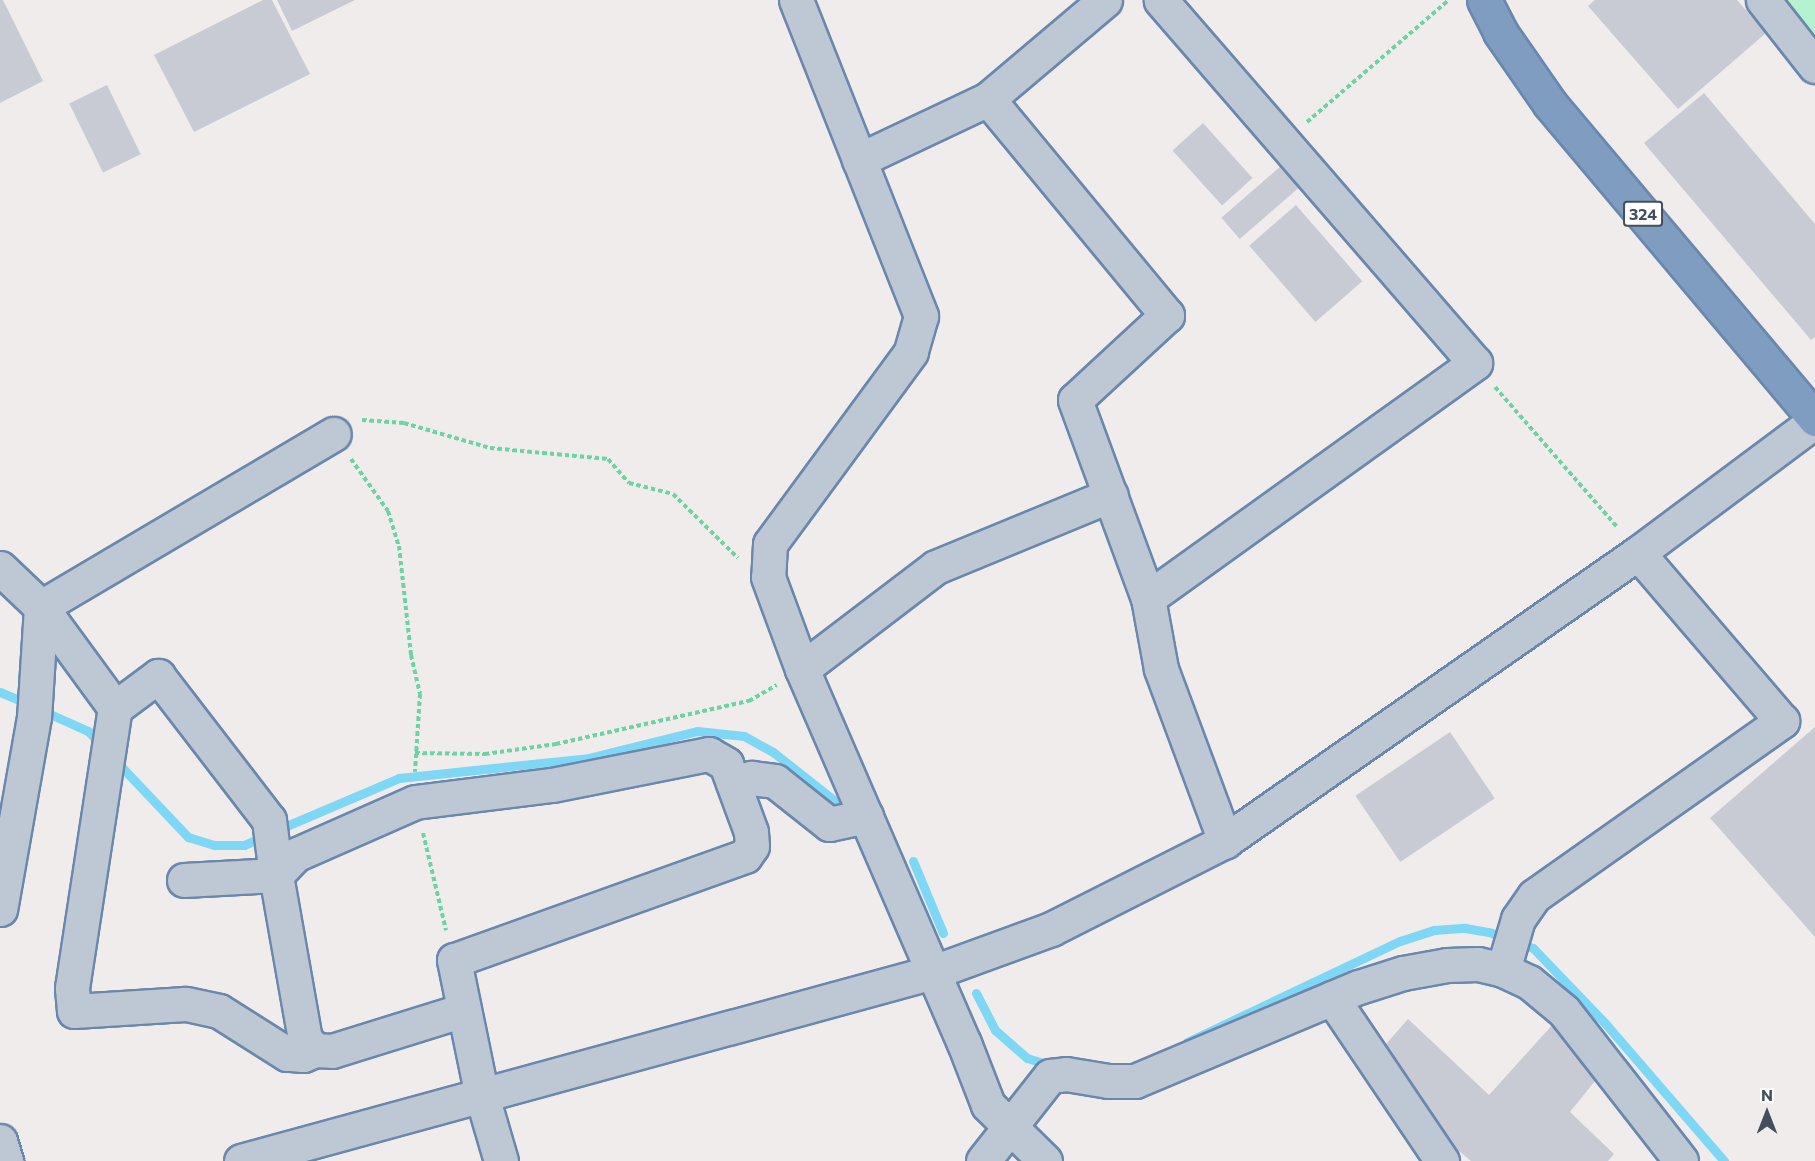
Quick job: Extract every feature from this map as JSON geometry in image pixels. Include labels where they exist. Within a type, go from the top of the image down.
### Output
[{"type":"highway","name":"324","points":[[1484,0],[1500,32],[1550,104],[1815,420]]},
{"type":"street","points":[[796,0],[921,316],[911,352],[770,544],[768,577],[802,669],[988,1105],[1045,1161]]},
{"type":"street","points":[[859,159],[988,99],[1105,0]]},
{"type":"street","points":[[1148,598],[1475,363],[1161,0]]},
{"type":"street","points":[[1763,0],[1815,66]]},
{"type":"street","points":[[988,99],[1167,315],[1075,400],[1148,598],[1161,669],[1225,841]]},
{"type":"street","points":[[241,1161],[933,972],[1051,929],[1225,841],[1638,553],[1815,420]]},
{"type":"street","points":[[41,607],[334,434]]},
{"type":"street","points":[[802,669],[936,567],[1111,495]]},
{"type":"street","points":[[1638,553],[1782,721],[1534,896],[1518,919],[1509,950],[1529,982],[1564,1011],[1681,1161]]},
{"type":"street","points":[[0,568],[41,607],[111,733]]},
{"type":"street","points":[[0,909],[34,717],[41,607]]},
{"type":"street","points":[[315,1050],[305,1039],[274,864],[269,820],[158,676],[111,733],[72,988],[74,1011],[185,1004],[219,1011],[287,1054],[303,1055],[315,1050],[332,1051],[464,1010]]},
{"type":"street","points":[[184,880],[274,864],[416,802],[552,785],[709,754],[726,764],[751,832],[752,846],[745,856],[454,960],[482,1096],[501,1161]]},
{"type":"street","points":[[733,783],[751,778],[775,781],[829,824],[866,816]]},
{"type":"street","points":[[983,1161],[1050,1076],[1066,1074],[1123,1082],[1146,1078],[1199,1052],[1332,998],[1403,973],[1447,965],[1478,964],[1509,950]]},
{"type":"street","points":[[1332,998],[1442,1161]]},
{"type":"street","points":[[0,1142],[6,1161]]},
{"type":"path","points":[[1284,141],[1449,0]]},
{"type":"path","points":[[1475,363],[1638,553]]},
{"type":"path","points":[[416,761],[420,694],[411,655],[399,546],[388,511],[334,434],[360,420],[404,423],[490,448],[608,459],[629,483],[674,494],[745,565],[768,577]]},
{"type":"path","points":[[416,753],[485,754],[556,744],[749,701],[802,669]]},
{"type":"path","points":[[416,802],[454,960]]},
{"type":"green space","points":[[1786,0],[1815,0],[1815,40]]},
{"type":"building","points":[[0,0],[3,0],[43,81],[0,103]]},
{"type":"building","points":[[263,0],[272,0],[310,74],[194,132],[154,55]]},
{"type":"building","points":[[277,0],[355,0],[292,31]]},
{"type":"building","points":[[1595,0],[1737,0],[1766,33],[1678,109],[1588,6]]},
{"type":"building","points":[[107,85],[141,154],[103,173],[69,103]]},
{"type":"building","points":[[1704,93],[1815,224],[1815,337],[1811,340],[1644,143]]},
{"type":"building","points":[[1203,123],[1253,178],[1222,205],[1173,150]]},
{"type":"building","points":[[1281,166],[1299,187],[1240,239],[1221,218]]},
{"type":"building","points":[[1296,205],[1362,281],[1315,322],[1249,246]]},
{"type":"building","points":[[1815,727],[1815,937],[1710,818]]},
{"type":"building","points":[[1450,732],[1495,798],[1400,862],[1355,796]]},
{"type":"building","points":[[1408,1019],[1489,1095],[1555,1022],[1599,1076],[1570,1112],[1614,1154],[1608,1161],[1471,1161],[1436,1132],[1380,1051]]},
{"type":"waterway","points":[[0,692],[28,704]]},
{"type":"waterway","points":[[41,710],[88,731],[101,744]]},
{"type":"waterway","points":[[277,830],[399,778],[588,758],[697,731],[744,736],[773,752],[844,808]]},
{"type":"waterway","points":[[114,759],[188,837],[215,845],[244,845],[265,836]]},
{"type":"waterway","points":[[913,861],[943,933]]},
{"type":"waterway","points":[[1187,1042],[1400,941],[1434,930],[1465,928],[1492,933],[1533,948],[1604,1022],[1724,1161]]},
{"type":"waterway","points":[[976,993],[995,1030],[1027,1058],[1054,1066]]}]
